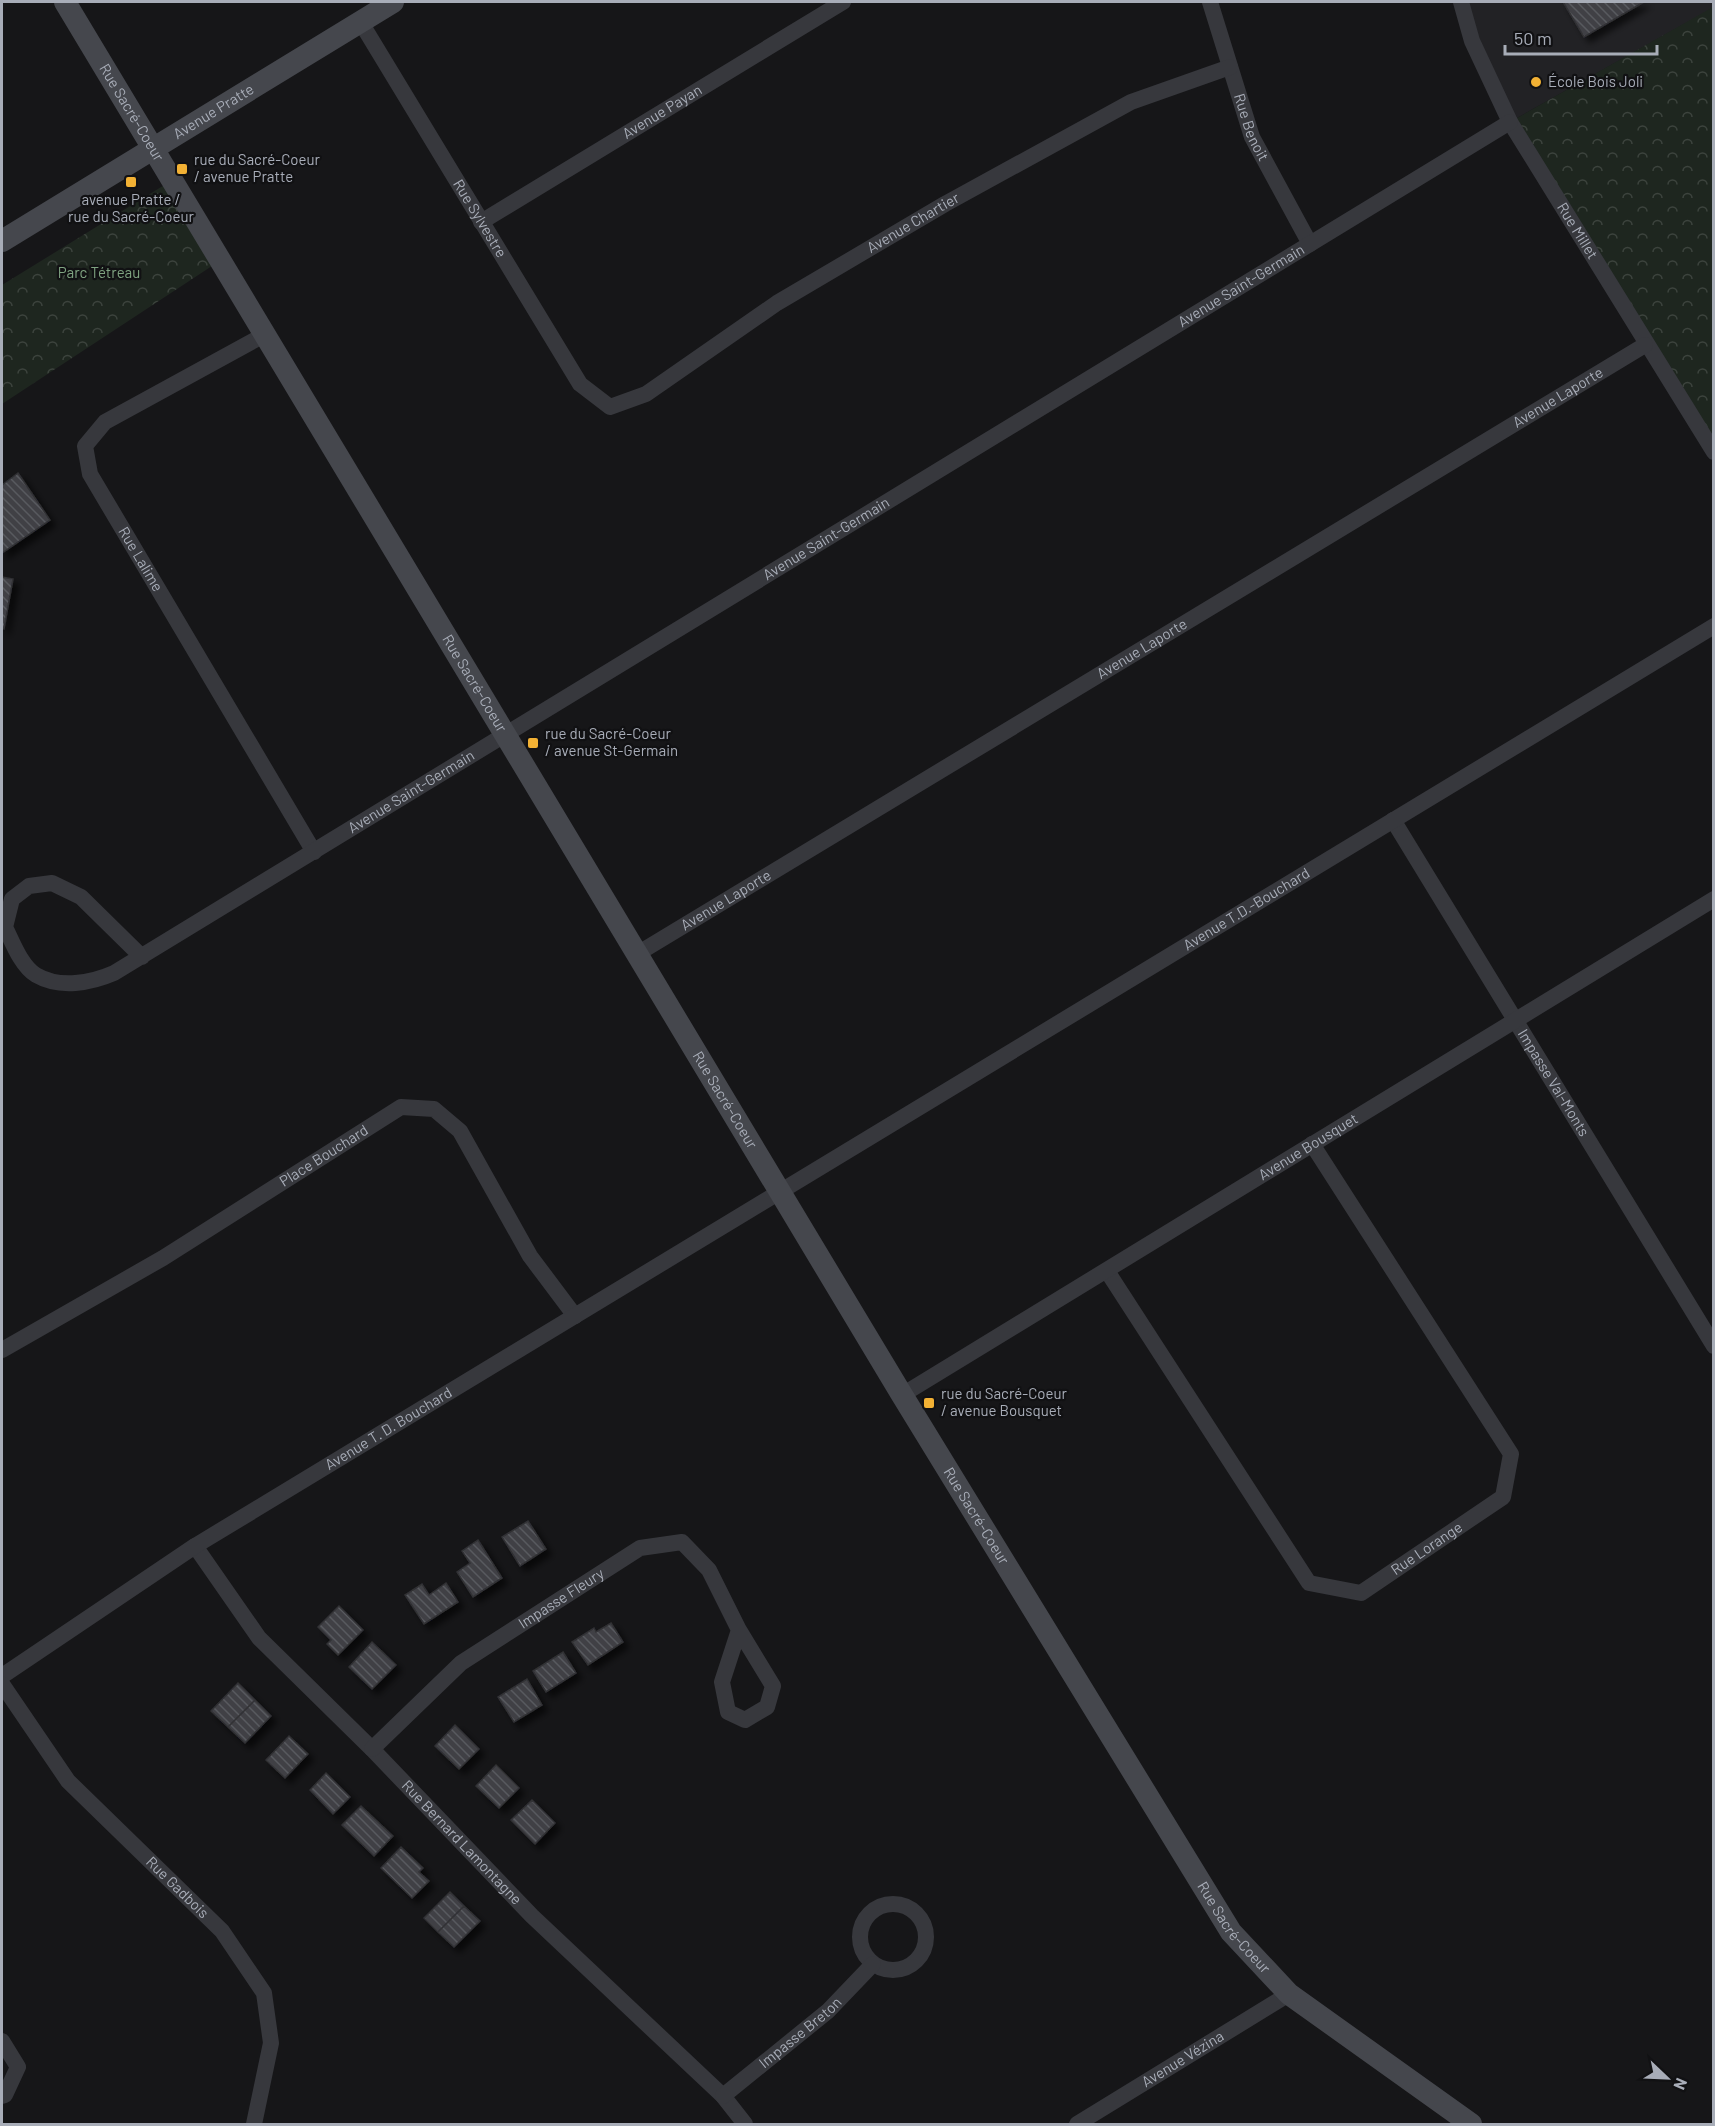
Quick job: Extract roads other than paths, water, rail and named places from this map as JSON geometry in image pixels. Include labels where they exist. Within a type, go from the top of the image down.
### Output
[{"type":"street","name":"Rue Sacré-Coeur","points":[[64,2],[902,1395],[1231,1932],[1289,1994],[1471,2124]]},
{"type":"street","name":"Avenue Pratte","points":[[2,241],[393,2]]},
{"type":"street","name":"Avenue Payan","points":[[481,222],[843,2]]},
{"type":"street","name":"Rue Benoit","points":[[1210,2],[1252,137],[1310,244]]},
{"type":"street","name":"Rue Millet","points":[[1461,2],[1472,41],[1510,122],[1645,345],[1713,452]]},
{"type":"street","name":"Rue Sylvestre","points":[[360,21],[580,384],[610,407]]},
{"type":"street","name":"Avenue Chartier","points":[[610,407],[646,394],[777,303],[945,204],[1131,102],[1230,67]]},
{"type":"street","name":"Avenue Saint-Germain","points":[[142,957],[81,897],[52,883],[29,886],[12,899],[5,927],[20,957],[35,975],[66,984],[96,981],[142,957],[506,736],[1510,122]]},
{"type":"street","name":"Rue Lalime","points":[[264,335],[105,422],[85,446],[90,474],[314,852]]},
{"type":"street","name":"Avenue Laporte","points":[[637,954],[1645,345]]},
{"type":"street","name":"Avenue T.D.-Bouchard","points":[[780,1190],[1713,626]]},
{"type":"street","name":"Impasse Val-Monts","points":[[1393,820],[1713,1346]]},
{"type":"street","name":"Avenue Bousquet","points":[[902,1395],[1514,1019],[1713,900]]},
{"type":"street","name":"Place Bouchard","points":[[2,1350],[163,1258],[401,1107],[434,1109],[460,1131],[530,1256],[575,1316]]},
{"type":"street","name":"Rue Lorange","points":[[1107,1271],[1309,1584],[1361,1593],[1503,1497],[1511,1454],[1312,1144]]},
{"type":"street","name":"Avenue T. D. Bouchard","points":[[2,1676],[195,1546],[780,1190]]},
{"type":"street","name":"Impasse Fleury","points":[[372,1749],[461,1663],[640,1548],[682,1542],[709,1570],[739,1630],[773,1686],[767,1707],[745,1719],[728,1712],[722,1682],[739,1630]]},
{"type":"street","name":"Rue Bernard Lamontagne","points":[[195,1546],[259,1638],[372,1749],[532,1916],[723,2096],[745,2124]]},
{"type":"street","name":"Rue Gadbois","points":[[2,1684],[68,1781],[222,1931],[264,1993],[271,2043],[260,2123]]},
{"type":"street","points":[[889,1904],[911,1909],[919,1917],[926,1936],[920,1956],[904,1969],[883,1969],[873,1964],[865,1956],[860,1935],[869,1914],[889,1904]]},
{"type":"street","name":"Impasse Breton","points":[[723,2096],[828,2011],[873,1964]]},
{"type":"street","name":"Avenue Vézina","points":[[1077,2124],[1289,1994]]},
{"type":"street","points":[[2,2040],[18,2067],[5,2095],[2,2096]]},
{"type":"place","name":"École Bois Joli","points":[[1536,82]]},
{"type":"place","name":"rue du Sacré-Coeur / avenue Pratte","points":[[182,169]]},
{"type":"place","name":"avenue Pratte / rue du Sacré-Coeur","points":[[131,182]]},
{"type":"place","name":"rue du Sacré-Coeur / avenue St-Germain","points":[[533,743]]},
{"type":"place","name":"rue du Sacré-Coeur / avenue Bousquet","points":[[929,1403]]},
{"type":"park label","name":"Parc Tétreau","points":[[99,273]]}]
